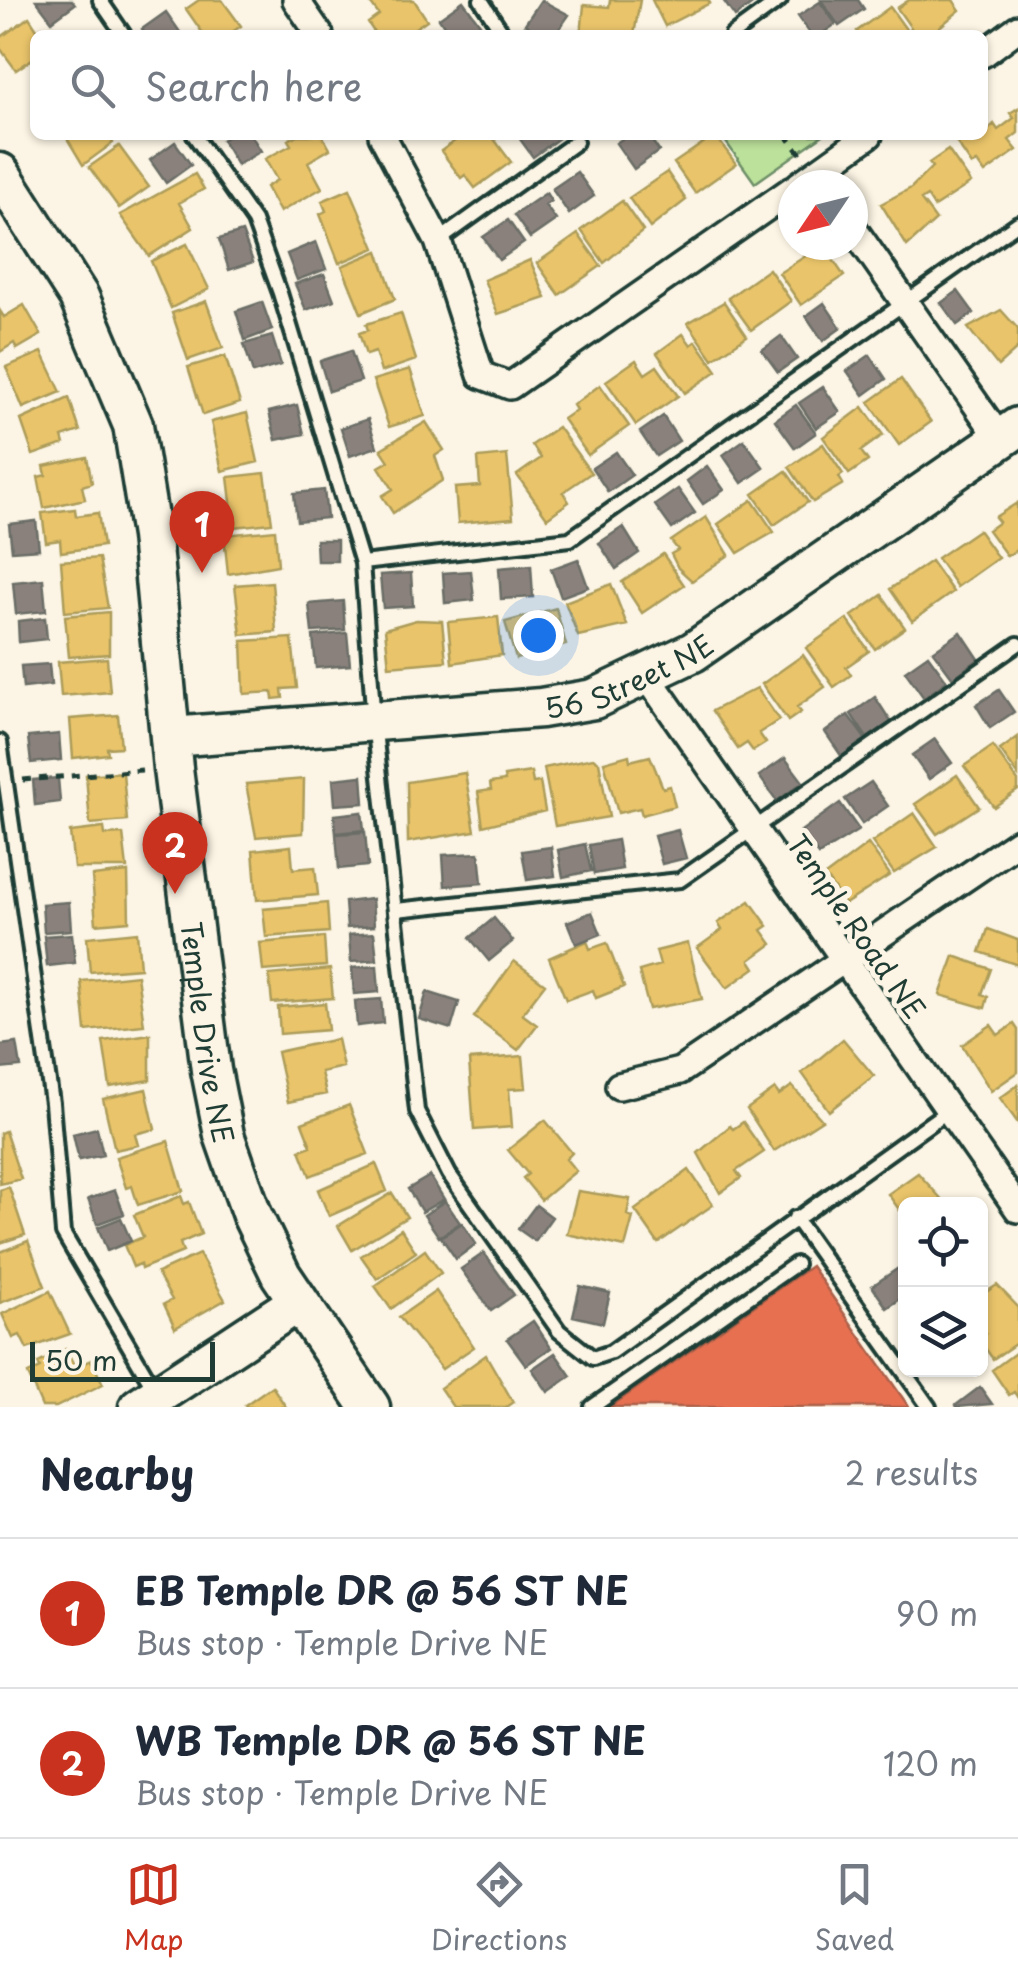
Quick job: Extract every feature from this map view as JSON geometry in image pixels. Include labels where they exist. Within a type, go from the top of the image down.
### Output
[{"type":"street","points":[[296,0],[317,30]]},
{"type":"street","points":[[988,50],[1018,28]]},
{"type":"street","points":[[385,140],[438,241],[480,376],[510,386],[778,199]]},
{"type":"street","points":[[827,170],[864,140]]},
{"type":"street","name":"Temple Drive NE","points":[[0,173],[79,297],[134,425],[152,536],[210,1070],[224,1136],[252,1215],[297,1303],[370,1407]]},
{"type":"street","points":[[868,249],[1009,434]]},
{"type":"street","name":"56 Street NE","points":[[172,737],[541,708],[594,698],[694,652],[1009,434]]},
{"type":"street","name":"Temple Road NE","points":[[647,676],[1018,1210]]},
{"type":"street","points":[[619,1086],[680,1072],[846,963],[1018,842]]},
{"type":"street","points":[[154,1403],[297,1303]]},
{"type":"lane","points":[[100,0],[121,30]]},
{"type":"lane","points":[[481,0],[501,30]]},
{"type":"lane","points":[[739,30],[780,0]]},
{"type":"lane","points":[[197,140],[259,236],[362,563],[374,722],[417,1112],[449,1174],[576,1348],[593,1358],[611,1352],[949,1110]]},
{"type":"lane","points":[[438,241],[574,140]]},
{"type":"lane","points":[[362,563],[570,539],[1018,223]]},
{"type":"lane","points":[[396,910],[680,880],[1018,644]]},
{"type":"lane","points":[[0,742],[52,1103],[64,1232],[154,1403]]},
{"type":"lane","points":[[795,1218],[929,1407]]},
{"type":"lane","points":[[592,1407],[796,1264]]},
{"type":"path","points":[[4,782],[150,769]]},
{"type":"green space","points":[[725,140],[816,140],[755,183]]},
{"type":"building: Homes","points":[[199,0],[222,0],[241,26],[235,30],[201,30],[186,9]]},
{"type":"building: Homes","points":[[368,0],[414,0],[427,20],[412,30],[373,30],[368,23],[379,15]]},
{"type":"building: Homes","points":[[610,0],[640,0],[635,30],[582,30],[584,5],[609,7]]},
{"type":"building: Homes","points":[[652,0],[708,0],[710,3],[665,26]]},
{"type":"building: Homes","points":[[909,0],[953,0],[960,10],[936,30],[912,30],[897,8]]},
{"type":"building: Homes","points":[[890,7],[906,30],[858,30]]},
{"type":"building: Homes","points":[[29,17],[38,30],[30,30],[30,60],[16,70],[0,48],[0,38]]},
{"type":"building: Homes","points":[[1018,108],[1018,133],[1009,140],[1017,150],[985,173],[977,162],[972,165],[955,140],[988,140],[988,130],[994,124],[998,130],[1014,118],[1010,113]]},
{"type":"building: Homes","points":[[68,140],[111,140],[113,143],[83,165]]},
{"type":"building: Homes","points":[[288,140],[325,140],[330,149],[308,162],[322,188],[280,212],[266,187],[277,180],[265,159],[291,145]]},
{"type":"building: Homes","points":[[456,140],[495,140],[511,162],[475,188],[465,175],[461,178],[441,151]]},
{"type":"building: Homes","points":[[708,140],[719,140],[736,164],[695,193],[674,163]]},
{"type":"building: Homes","points":[[119,146],[149,187],[119,208],[89,167]]},
{"type":"building: Homes","points":[[948,150],[971,183],[934,207],[927,196],[921,200],[936,220],[907,246],[881,204],[911,188],[932,167],[929,163]]},
{"type":"building: Homes","points":[[667,172],[686,200],[650,228],[629,198]]},
{"type":"building: Homes","points":[[195,174],[204,189],[179,203],[193,228],[149,256],[120,215]]},
{"type":"building: Homes","points":[[350,189],[375,248],[339,263],[320,214],[326,211],[322,201]]},
{"type":"building: Homes","points":[[622,201],[643,231],[604,263],[581,230]]},
{"type":"building: Homes","points":[[578,234],[601,266],[559,295],[537,263]]},
{"type":"building: Homes","points":[[187,244],[209,289],[171,308],[151,261]]},
{"type":"building: Homes","points":[[378,251],[395,299],[361,313],[342,266]]},
{"type":"building: Homes","points":[[530,260],[546,298],[498,314],[484,280]]},
{"type":"building: Homes","points":[[799,260],[833,260],[844,276],[801,305],[779,273]]},
{"type":"building: Homes","points":[[769,269],[791,301],[751,330],[728,298]]},
{"type":"building: Homes","points":[[206,301],[223,348],[188,360],[172,313]]},
{"type":"building: Homes","points":[[724,302],[747,336],[713,359],[688,323]]},
{"type":"building: Homes","points":[[24,305],[41,335],[17,349],[14,343],[0,352],[0,311],[4,317]]},
{"type":"building: Homes","points":[[1001,310],[1018,329],[1018,348],[998,366],[968,328]]},
{"type":"building: Homes","points":[[401,313],[416,360],[381,372],[375,352],[366,355],[359,333],[368,330],[366,324]]},
{"type":"building: Homes","points":[[683,334],[691,345],[696,341],[717,371],[685,393],[657,353]]},
{"type":"building: Homes","points":[[42,352],[61,392],[23,408],[6,367]]},
{"type":"building: Homes","points":[[225,356],[240,403],[203,415],[188,367]]},
{"type":"building: Homes","points":[[636,360],[645,374],[657,366],[678,396],[636,425],[606,381]]},
{"type":"building: Homes","points":[[410,369],[425,416],[389,427],[373,380]]},
{"type":"building: Homes","points":[[901,379],[931,422],[899,445],[869,402]]},
{"type":"building: Homes","points":[[600,385],[629,426],[588,455],[563,419],[576,410],[573,405]]},
{"type":"building: Homes","points":[[69,398],[80,431],[62,437],[64,444],[33,455],[21,420]]},
{"type":"building: Homes","points":[[863,407],[883,435],[861,451],[868,461],[849,474],[823,437]]},
{"type":"building: Homes","points":[[247,413],[258,462],[222,471],[211,422]]},
{"type":"building: Homes","points":[[426,422],[444,450],[435,456],[443,480],[393,513],[382,496],[393,489],[379,467],[389,461],[381,449]]},
{"type":"building: Homes","points":[[558,427],[591,473],[563,492],[569,502],[547,518],[517,475],[541,458],[532,445]]},
{"type":"building: Homes","points":[[823,444],[843,474],[839,477],[843,484],[813,502],[789,467]]},
{"type":"building: Homes","points":[[507,455],[513,518],[458,523],[455,488],[480,486],[478,458]]},
{"type":"building: Homes","points":[[87,457],[92,483],[82,486],[85,499],[44,508],[38,477],[46,475],[44,466]]},
{"type":"building: Homes","points":[[786,471],[808,502],[774,525],[753,494]]},
{"type":"building: Homes","points":[[265,473],[272,523],[234,527],[228,477]]},
{"type":"building: Homes","points":[[752,500],[774,532],[738,553],[718,524]]},
{"type":"building: Homes","points":[[1017,503],[1018,549],[1007,556],[988,530],[999,522],[995,517]]},
{"type":"building: Homes","points":[[75,509],[76,516],[98,513],[103,546],[61,552],[60,540],[46,542],[42,513]]},
{"type":"building: Homes","points":[[706,517],[729,555],[692,581],[678,568],[671,554],[678,550],[671,541]]},
{"type":"building: Homes","points":[[275,530],[278,565],[228,574],[224,535]]},
{"type":"building: Homes","points":[[978,530],[998,558],[957,587],[937,558]]},
{"type":"building: Homes","points":[[663,554],[684,585],[642,613],[622,582]]},
{"type":"building: Homes","points":[[99,558],[108,608],[65,612],[61,561]]},
{"type":"building: Homes","points":[[931,561],[953,592],[912,621],[890,589]]},
{"type":"building: Homes","points":[[272,582],[276,632],[241,635],[235,585]]},
{"type":"building: Homes","points":[[611,584],[627,625],[578,636],[565,602]]},
{"type":"building: Homes","points":[[882,595],[905,628],[875,649],[852,616]]},
{"type":"building: Homes","points":[[556,608],[566,645],[516,659],[505,622]]},
{"type":"building: Homes","points":[[109,612],[109,654],[69,657],[65,616]]},
{"type":"building: Homes","points":[[498,617],[502,655],[452,663],[448,622]]},
{"type":"building: Homes","points":[[847,619],[869,651],[846,667],[851,675],[834,687],[806,648]]},
{"type":"building: Homes","points":[[416,620],[442,621],[446,661],[389,666],[385,629]]},
{"type":"building: Homes","points":[[292,638],[297,688],[282,689],[283,698],[273,699],[272,692],[244,694],[242,641]]},
{"type":"building: Homes","points":[[803,655],[825,687],[797,707],[801,712],[788,721],[762,684]]},
{"type":"building: Homes","points":[[107,658],[110,692],[61,696],[58,662]]},
{"type":"building: Homes","points":[[757,688],[779,720],[759,733],[766,743],[753,751],[747,743],[738,749],[712,711]]},
{"type":"building: Homes","points":[[118,715],[121,747],[107,748],[108,754],[73,758],[70,719]]},
{"type":"building: Homes","points":[[1018,737],[1018,775],[1000,750]]},
{"type":"building: Homes","points":[[993,746],[1018,781],[1018,790],[994,807],[964,766]]},
{"type":"building: Homes","points":[[629,755],[630,761],[650,756],[663,788],[670,786],[675,806],[642,815],[640,808],[618,813],[604,762]]},
{"type":"building: Homes","points":[[593,758],[599,762],[609,817],[555,826],[544,768]]},
{"type":"building: Homes","points":[[123,772],[127,821],[90,824],[86,775]]},
{"type":"building: Homes","points":[[531,772],[533,783],[540,782],[545,811],[483,826],[478,792],[491,790],[490,783],[505,781],[504,776]]},
{"type":"building: Homes","points":[[465,773],[475,831],[408,842],[407,782]]},
{"type":"building: Homes","points":[[957,775],[979,807],[937,834],[915,804]]},
{"type":"building: Homes","points":[[304,779],[303,833],[256,837],[246,784]]},
{"type":"building: Homes","points":[[914,813],[937,847],[894,873],[872,842]]},
{"type":"building: Homes","points":[[104,828],[105,835],[123,834],[127,868],[74,868],[70,832]]},
{"type":"building: Homes","points":[[868,844],[890,875],[845,904],[825,876]]},
{"type":"building: Homes","points":[[291,846],[293,869],[315,867],[318,895],[257,900],[253,850]]},
{"type":"building: Homes","points":[[128,872],[129,921],[96,924],[92,876]]},
{"type":"building: Homes","points":[[750,901],[768,926],[762,930],[772,944],[750,960],[755,968],[727,988],[697,948],[722,930],[718,923]]},
{"type":"building: Homes","points":[[327,903],[329,932],[266,937],[263,909]]},
{"type":"building: Homes","points":[[988,929],[1018,940],[1018,965],[980,952]]},
{"type":"building: Homes","points":[[137,932],[140,968],[90,972],[87,937]]},
{"type":"building: Homes","points":[[324,937],[326,966],[263,971],[260,943]]},
{"type":"building: Homes","points":[[587,941],[590,949],[607,943],[624,987],[596,998],[593,990],[566,1000],[549,958]]},
{"type":"building: Homes","points":[[688,943],[702,999],[649,1009],[639,971],[660,965],[656,951]]},
{"type":"building: Homes","points":[[954,956],[991,969],[982,994],[988,997],[985,1008],[940,995]]},
{"type":"building: Homes","points":[[514,961],[545,984],[522,1014],[537,1025],[518,1050],[474,1017]]},
{"type":"building: Homes","points":[[330,969],[333,998],[272,1003],[269,975]]},
{"type":"building: Homes","points":[[137,975],[144,1025],[86,1031],[81,981]]},
{"type":"building: Homes","points":[[325,1003],[328,1030],[280,1034],[278,1007]]},
{"type":"building: Homes","points":[[1014,1024],[1018,1030],[1018,1072],[991,1091],[962,1045],[991,1025],[998,1035]]},
{"type":"building: Homes","points":[[150,1034],[150,1080],[110,1087],[103,1041]]},
{"type":"building: Homes","points":[[337,1039],[343,1067],[321,1072],[326,1094],[288,1102],[277,1052]]},
{"type":"building: Homes","points":[[843,1039],[874,1076],[829,1111],[802,1073]]},
{"type":"building: Homes","points":[[523,1056],[526,1088],[509,1089],[512,1127],[474,1130],[469,1060]]},
{"type":"building: Homes","points":[[1018,1085],[1018,1123],[1000,1098]]},
{"type":"building: Homes","points":[[792,1086],[822,1120],[774,1151],[747,1109],[775,1089],[779,1095]]},
{"type":"building: Homes","points":[[146,1089],[155,1129],[135,1134],[138,1145],[115,1150],[103,1099]]},
{"type":"building: Homes","points":[[349,1105],[368,1154],[310,1176],[300,1150],[311,1146],[302,1123]]},
{"type":"building: Homes","points":[[545,1120],[572,1153],[566,1159],[576,1171],[541,1200],[523,1178],[528,1174],[508,1150]]},
{"type":"building: Homes","points":[[743,1122],[764,1152],[736,1171],[741,1178],[720,1193],[698,1153],[730,1126],[733,1129]]},
{"type":"building: Homes","points":[[5,1131],[21,1179],[0,1184],[0,1133]]},
{"type":"building: Homes","points":[[168,1141],[183,1191],[138,1205],[132,1186],[126,1188],[116,1157]]},
{"type":"building: Homes","points":[[376,1164],[387,1191],[329,1216],[318,1190]]},
{"type":"building: Homes","points":[[689,1170],[713,1205],[658,1243],[635,1210]]},
{"type":"building: Homes","points":[[918,1173],[940,1197],[898,1197],[898,1208],[888,1194]]},
{"type":"building: Homes","points":[[9,1187],[25,1235],[0,1243],[0,1190]]},
{"type":"building: Homes","points":[[578,1191],[630,1199],[627,1215],[633,1217],[625,1247],[567,1234]]},
{"type":"building: Homes","points":[[392,1193],[407,1217],[352,1250],[338,1226]]},
{"type":"building: Homes","points":[[181,1196],[184,1204],[189,1202],[201,1234],[180,1243],[183,1252],[141,1269],[140,1264],[133,1267],[124,1245],[143,1237],[134,1215]]},
{"type":"building: Homes","points":[[401,1229],[416,1252],[377,1279],[361,1256]]},
{"type":"building: Homes","points":[[28,1241],[45,1286],[0,1303],[0,1252]]},
{"type":"building: Homes","points":[[425,1250],[441,1273],[391,1309],[375,1286]]},
{"type":"building: Homes","points":[[199,1254],[225,1300],[175,1328],[164,1304],[172,1300],[157,1273]]},
{"type":"building: Homes","points":[[997,1285],[1018,1307],[1018,1342],[993,1359],[988,1352],[988,1291]]},
{"type":"building: Homes","points":[[50,1291],[70,1334],[27,1349],[20,1335],[13,1338],[2,1314]]},
{"type":"building: Homes","points":[[436,1291],[474,1347],[442,1369],[399,1317]]},
{"type":"building: Homes","points":[[66,1349],[75,1367],[91,1360],[103,1384],[56,1407],[42,1407],[28,1374],[40,1368],[38,1363]]},
{"type":"building: Homes","points":[[1018,1351],[1018,1398],[1014,1392],[1009,1395],[992,1370]]},
{"type":"building: Homes","points":[[486,1355],[513,1402],[506,1407],[453,1407],[440,1388]]},
{"type":"building: Homes","points":[[272,1386],[286,1407],[245,1405]]},
{"type":"building: Shops","points":[[811,1266],[909,1407],[610,1407]]},
{"type":"building: Industry","points":[[36,0],[72,0],[75,4],[52,21]]},
{"type":"building: Industry","points":[[541,0],[569,15],[558,30],[534,30],[525,24]]},
{"type":"building: Industry","points":[[723,0],[754,0],[755,2],[735,17]]},
{"type":"building: Industry","points":[[821,0],[858,0],[864,9],[839,26]]},
{"type":"building: Industry","points":[[463,1],[480,24],[471,30],[447,30],[439,18]]},
{"type":"building: Industry","points":[[820,2],[836,24],[827,30],[808,30],[798,16]]},
{"type":"building: Industry","points":[[166,12],[179,30],[143,30]]},
{"type":"building: Industry","points":[[222,140],[254,140],[261,151],[237,165]]},
{"type":"building: Industry","points":[[521,140],[556,140],[533,157]]},
{"type":"building: Industry","points":[[651,140],[659,151],[634,169],[616,143]]},
{"type":"building: Industry","points":[[175,142],[191,165],[166,183],[150,160]]},
{"type":"building: Industry","points":[[577,172],[594,196],[569,214],[552,189]]},
{"type":"building: Industry","points":[[546,193],[551,201],[545,205],[556,220],[530,238],[514,215]]},
{"type":"building: Industry","points":[[508,220],[524,243],[499,260],[483,237]]},
{"type":"building: Industry","points":[[242,232],[253,262],[229,270],[219,239]]},
{"type":"building: Industry","points":[[316,242],[326,269],[297,280],[287,254]]},
{"type":"building: Industry","points":[[324,274],[334,300],[306,310],[295,284]]},
{"type":"building: Industry","points":[[958,291],[974,313],[957,325],[941,303]]},
{"type":"building: Industry","points":[[262,302],[272,330],[245,340],[236,311]]},
{"type":"building: Industry","points":[[824,303],[841,328],[823,341],[806,316]]},
{"type":"building: Industry","points":[[272,336],[281,365],[253,373],[244,344]]},
{"type":"building: Industry","points":[[781,336],[797,359],[778,372],[762,350]]},
{"type":"building: Industry","points":[[351,351],[361,381],[329,391],[320,361]]},
{"type":"building: Industry","points":[[870,355],[886,379],[864,395],[847,371]]},
{"type":"building: Industry","points":[[823,387],[840,412],[816,428],[799,403]]},
{"type":"building: Industry","points":[[297,405],[304,434],[276,440],[269,412]]},
{"type":"building: Industry","points":[[796,405],[816,433],[795,448],[775,420]]},
{"type":"building: Industry","points":[[663,416],[679,441],[656,456],[640,432]]},
{"type":"building: Industry","points":[[368,419],[377,447],[350,456],[341,428]]},
{"type":"building: Industry","points":[[744,440],[764,468],[742,483],[723,455]]},
{"type":"building: Industry","points":[[616,452],[632,475],[608,492],[592,468]]},
{"type":"building: Industry","points":[[707,466],[724,490],[703,504],[687,481]]},
{"type":"building: Industry","points":[[678,489],[695,513],[672,529],[655,505]]},
{"type":"building: Industry","points":[[324,490],[327,518],[297,521],[294,493]]},
{"type":"building: Industry","points":[[36,521],[39,549],[12,551],[9,524]]},
{"type":"building: Industry","points":[[623,527],[639,553],[616,569],[599,543]]},
{"type":"building: Industry","points":[[316,540],[337,540],[337,561],[317,561]]},
{"type":"building: Industry","points":[[578,559],[588,587],[561,597],[551,569]]},
{"type":"building: Industry","points":[[531,565],[533,597],[501,599],[499,568]]},
{"type":"building: Industry","points":[[471,571],[474,600],[445,603],[443,573]]},
{"type":"building: Industry","points":[[411,573],[413,606],[383,608],[380,575]]},
{"type":"building: Industry","points":[[43,579],[46,611],[16,614],[13,582]]},
{"type":"building: Industry","points":[[343,601],[345,630],[312,632],[309,604]]},
{"type":"building: Industry","points":[[45,618],[47,639],[19,642],[18,621]]},
{"type":"building: Industry","points":[[961,632],[979,659],[953,678],[933,651]]},
{"type":"building: Industry","points":[[347,633],[350,665],[316,668],[313,636]]},
{"type":"building: Industry","points":[[928,655],[947,681],[924,698],[905,671]]},
{"type":"building: Industry","points":[[49,664],[51,685],[23,688],[21,666]]},
{"type":"building: Industry","points":[[999,690],[1014,712],[990,728],[976,705]]},
{"type":"building: Industry","points":[[875,697],[891,722],[867,738],[851,714]]},
{"type":"building: Industry","points":[[848,715],[866,740],[842,757],[825,732]]},
{"type":"building: Industry","points":[[59,734],[61,760],[31,763],[28,737]]},
{"type":"building: Industry","points":[[935,739],[952,763],[929,779],[912,755]]},
{"type":"building: Industry","points":[[785,758],[803,782],[777,801],[759,776]]},
{"type":"building: Industry","points":[[362,776],[364,803],[335,805],[333,779]]},
{"type":"building: Industry","points":[[58,778],[60,802],[35,805],[33,780]]},
{"type":"building: Industry","points":[[871,782],[888,806],[862,824],[845,799]]},
{"type":"building: Industry","points":[[840,803],[859,830],[818,855],[801,831]]},
{"type":"building: Industry","points":[[362,812],[364,830],[336,833],[334,815]]},
{"type":"building: Industry","points":[[678,830],[686,858],[662,864],[654,836]]},
{"type":"building: Industry","points":[[365,832],[368,866],[339,869],[336,834]]},
{"type":"building: Industry","points":[[617,840],[622,869],[594,874],[589,845]]},
{"type":"building: Industry","points":[[585,844],[591,871],[563,877],[558,850]]},
{"type":"building: Industry","points":[[551,847],[555,876],[527,880],[522,851]]},
{"type":"building: Industry","points":[[479,853],[482,883],[445,886],[443,855]]},
{"type":"building: Industry","points":[[372,899],[374,926],[347,928],[345,902]]},
{"type":"building: Industry","points":[[69,902],[71,930],[44,932],[42,904]]},
{"type":"building: Industry","points":[[592,912],[601,934],[576,944],[567,922]]},
{"type":"building: Industry","points":[[494,918],[513,941],[489,961],[470,938]]},
{"type":"building: Industry","points":[[374,933],[377,960],[351,962],[349,935]]},
{"type":"building: Industry","points":[[72,934],[75,963],[47,966],[44,936]]},
{"type":"building: Industry","points":[[377,966],[379,992],[354,994],[352,968]]},
{"type":"building: Industry","points":[[427,992],[459,1002],[451,1029],[419,1019]]},
{"type":"building: Industry","points":[[381,999],[383,1023],[357,1026],[355,1001]]},
{"type":"building: Industry","points":[[17,1043],[21,1067],[0,1069],[0,1045]]},
{"type":"building: Industry","points":[[97,1128],[103,1155],[79,1160],[73,1134]]},
{"type":"building: Industry","points":[[430,1176],[444,1199],[422,1212],[408,1189]]},
{"type":"building: Industry","points":[[115,1190],[124,1214],[97,1224],[88,1199]]},
{"type":"building: Industry","points":[[445,1201],[460,1223],[439,1237],[424,1215]]},
{"type":"building: Industry","points":[[536,1205],[552,1217],[535,1241],[518,1229]]},
{"type":"building: Industry","points":[[121,1218],[131,1241],[107,1251],[98,1227]]},
{"type":"building: Industry","points":[[462,1223],[476,1244],[456,1259],[441,1237]]},
{"type":"building: Industry","points":[[484,1253],[514,1295],[491,1311],[461,1269]]},
{"type":"building: Industry","points":[[898,1268],[898,1300],[887,1308],[872,1286]]},
{"type":"building: Industry","points":[[580,1286],[610,1293],[603,1323],[573,1316]]},
{"type":"building: Industry","points":[[533,1321],[551,1348],[526,1365],[507,1339]]},
{"type":"building: Industry","points":[[555,1353],[571,1376],[548,1392],[532,1369]]},
{"type":"building: Industry","points":[[980,1387],[992,1404],[957,1407],[956,1405]]},
{"type":"place","name":"EB Temple DR @ 56 ST NE","points":[[202,573]]},
{"type":"place","name":"WB Temple DR @ 56 ST NE","points":[[175,894]]}]
